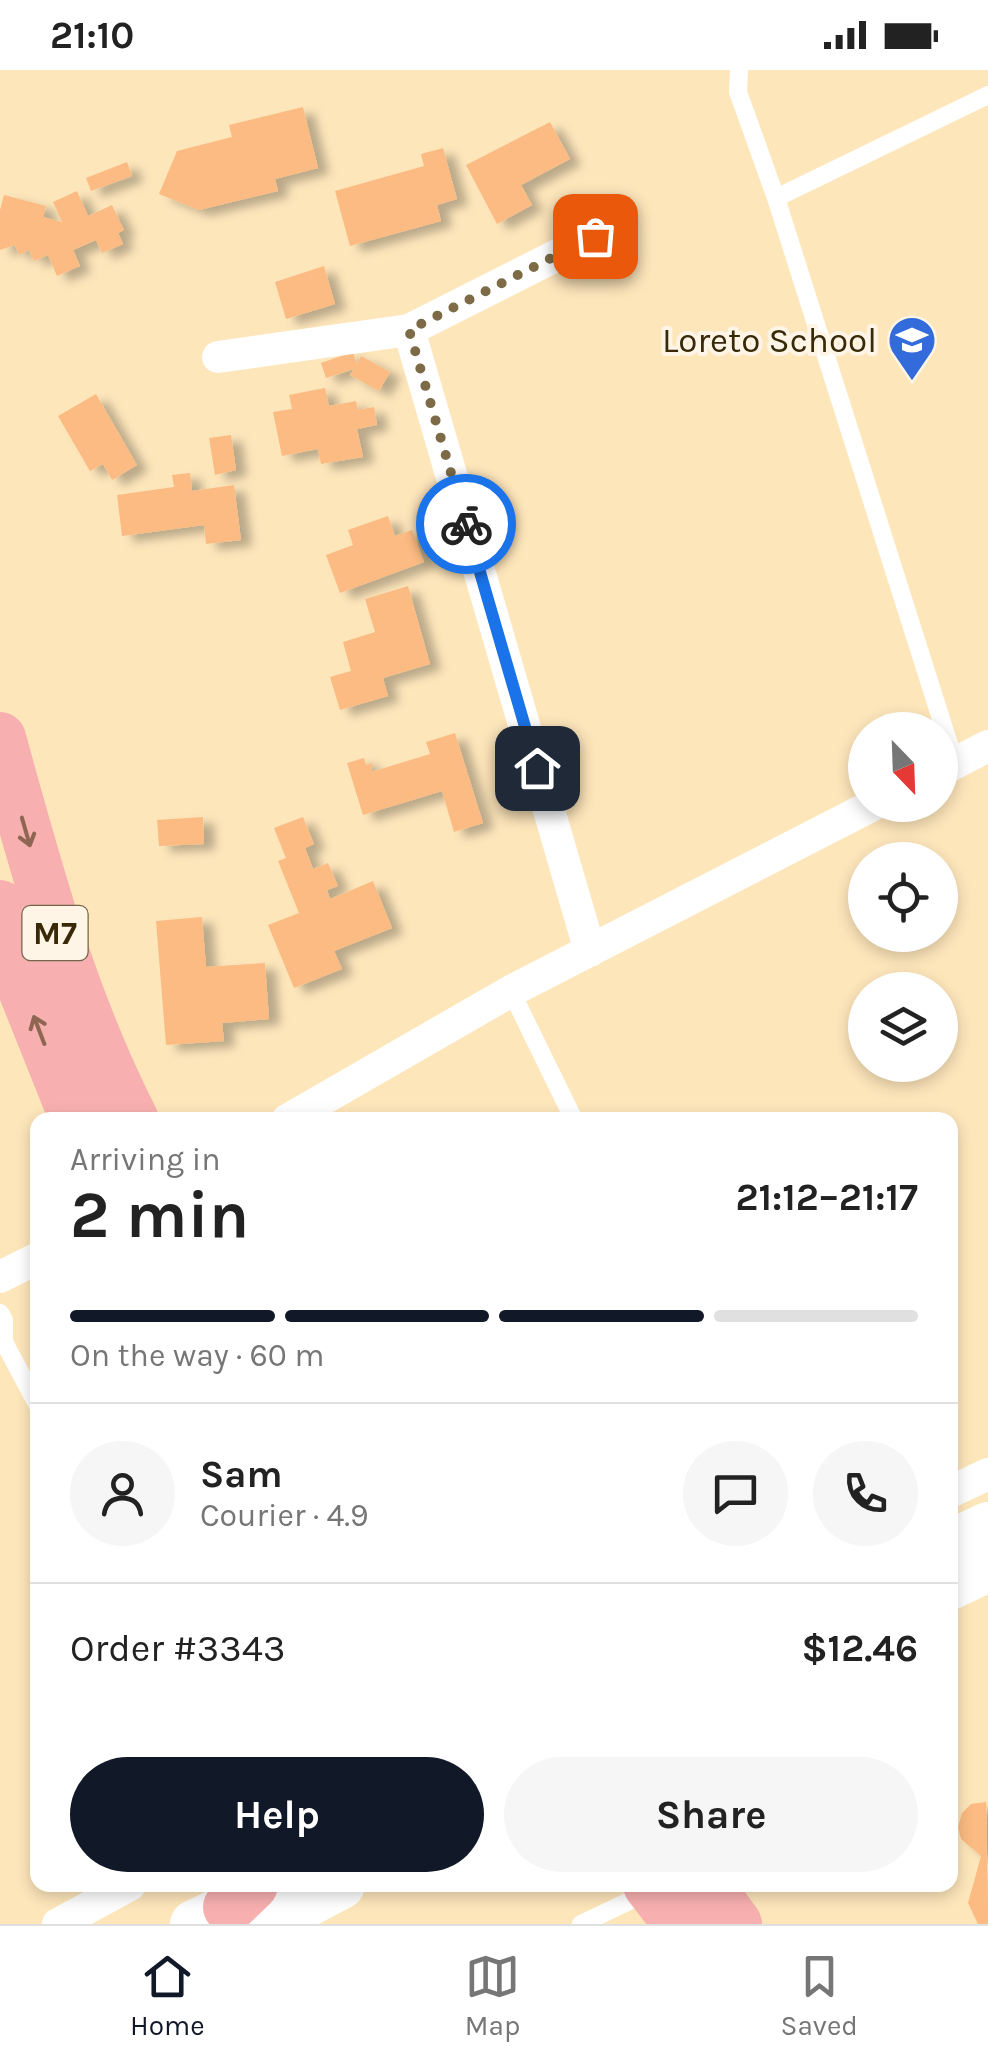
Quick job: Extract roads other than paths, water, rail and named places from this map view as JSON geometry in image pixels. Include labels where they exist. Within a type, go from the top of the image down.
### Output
[{"type":"main road","name":"M7","points":[[0,738],[59,947],[102,1060],[129,1112]]},
{"type":"main road","name":"M7","points":[[0,906],[20,980],[73,1112]]},
{"type":"main road","points":[[958,1540],[988,1526]]},
{"type":"main road","points":[[958,1582],[988,1568]]},
{"type":"main road","points":[[236,1910],[265,1892]]},
{"type":"main road","points":[[236,1910],[312,1892]]},
{"type":"main road","points":[[713,1892],[738,1924]]},
{"type":"main road","points":[[736,1892],[738,1924]]},
{"type":"street","points":[[218,357],[409,330],[595,236]]},
{"type":"street","points":[[409,330],[590,951]]},
{"type":"street","points":[[958,761],[988,746]]},
{"type":"street","points":[[301,1112],[511,991],[848,818]]},
{"type":"street","points":[[0,1277],[30,1262]]},
{"type":"street","points":[[958,1488],[988,1474]]},
{"type":"street","points":[[58,1924],[117,1892]]},
{"type":"lane","points":[[738,70],[738,92],[776,198],[930,712]]},
{"type":"lane","points":[[776,198],[988,95]]},
{"type":"lane","points":[[511,991],[570,1112]]},
{"type":"lane","points":[[0,1313],[4,1320],[4,1342],[30,1391]]},
{"type":"lane","points":[[581,1924],[660,1900]]},
{"type":"place","name":"Loreto School","points":[[912,382]]}]
